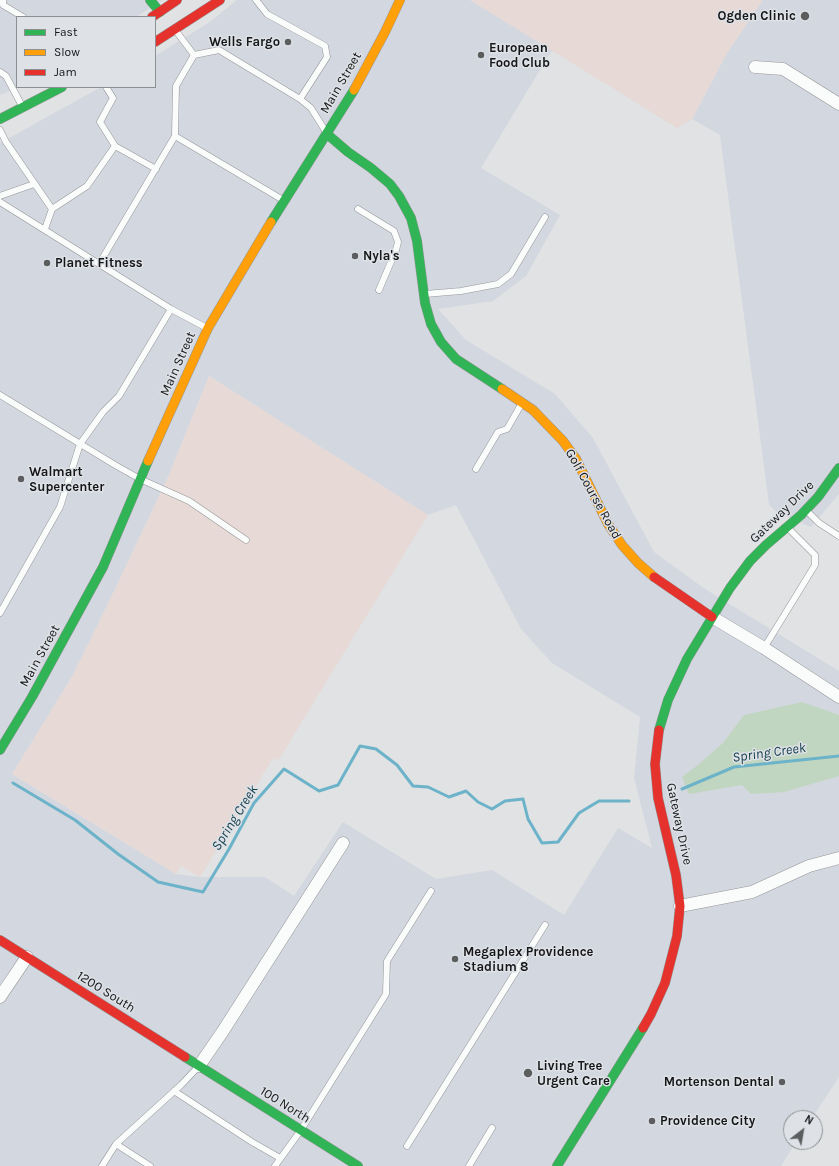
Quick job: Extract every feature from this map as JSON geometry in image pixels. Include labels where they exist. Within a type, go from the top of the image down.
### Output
[{"type":"main road","points":[[150,0],[156,14],[178,0]]},
{"type":"main road","points":[[156,41],[220,0]]},
{"type":"main road","name":"Main Street","points":[[0,750],[32,697],[103,566],[140,479],[208,328],[284,201],[358,83],[400,0]]},
{"type":"main road","points":[[0,119],[60,88]]},
{"type":"main road","name":"Golf Course Road","points":[[327,134],[390,184],[400,196],[411,218],[417,241],[425,303],[431,324],[441,342],[456,359],[533,410],[562,441],[576,459],[608,524],[622,545],[638,563],[656,579],[712,617]]},
{"type":"main road","name":"Gateway Drive","points":[[558,1166],[590,1112],[630,1050],[651,1014],[665,983],[676,936],[680,906],[676,875],[658,798],[655,764],[660,728],[668,700],[687,659],[730,588],[750,561],[806,510],[818,497],[839,468]]},
{"type":"main road","name":"1200 South","points":[[0,940],[199,1066]]},
{"type":"main road","name":"100 North","points":[[199,1066],[358,1166]]},
{"type":"street","points":[[755,67],[783,69],[839,104]]},
{"type":"street","name":"Golf Course Road","points":[[712,617],[839,696]]},
{"type":"street","points":[[199,1066],[343,843]]},
{"type":"street","points":[[680,906],[752,892],[809,866],[839,858]]},
{"type":"street","points":[[0,997],[27,957]]},
{"type":"lane","points":[[3,0],[3,5],[21,16]]},
{"type":"lane","points":[[256,0],[267,14],[325,46],[327,57],[300,99]]},
{"type":"lane","points":[[175,30],[194,55]]},
{"type":"lane","points":[[100,264],[175,136],[176,86],[194,55],[219,50],[300,99],[311,108],[327,134]]},
{"type":"lane","points":[[0,72],[6,76],[22,108]]},
{"type":"lane","points":[[107,88],[113,98],[100,122],[115,146],[156,169]]},
{"type":"lane","points":[[0,130],[6,142],[52,209]]},
{"type":"lane","points":[[175,136],[284,201]]},
{"type":"lane","points":[[45,229],[52,209],[87,186],[115,146]]},
{"type":"lane","points":[[0,196],[34,184]]},
{"type":"lane","points":[[0,202],[171,309],[208,328]]},
{"type":"lane","points":[[358,209],[394,231],[398,242],[379,290]]},
{"type":"lane","points":[[424,294],[461,291],[498,284],[511,274],[545,217]]},
{"type":"lane","points":[[0,613],[60,507],[80,444],[104,412],[119,396],[171,309]]},
{"type":"lane","points":[[0,395],[140,479],[189,501],[246,540]]},
{"type":"lane","points":[[476,469],[498,432],[507,429],[522,404]]},
{"type":"lane","points":[[806,510],[819,523],[839,536]]},
{"type":"lane","points":[[764,648],[815,565],[815,555],[787,527]]},
{"type":"lane","points":[[275,1166],[301,1130],[386,994],[387,961],[431,891]]},
{"type":"lane","points":[[408,1146],[545,925]]},
{"type":"lane","points":[[102,1166],[116,1144],[199,1066]]},
{"type":"lane","points":[[174,1091],[252,1142],[280,1158]]},
{"type":"lane","points":[[468,1166],[492,1128]]},
{"type":"lane","points":[[116,1144],[150,1166]]},
{"type":"shaded area","points":[[0,0],[162,0],[138,16],[16,16],[17,88],[0,95]]},
{"type":"shaded area","points":[[237,0],[470,0],[552,50],[481,168],[560,215],[526,276],[493,301],[438,309],[466,340],[555,394],[593,438],[654,552],[705,589],[839,671],[839,1077],[817,1110],[783,1110],[783,1150],[791,1150],[781,1166],[0,1166],[0,143],[99,88],[156,88],[156,55],[210,22]],"holes":[[[209,376],[428,515],[456,505],[521,629],[552,663],[640,717],[634,778],[652,848],[618,828],[564,915],[492,870],[436,879],[343,822],[294,896],[265,877],[200,877],[176,874],[12,774],[73,675],[168,477]]]},
{"type":"shaded area","points":[[470,0],[763,0],[727,53],[692,119],[677,128]]},
{"type":"shaded area","points":[[763,0],[839,0],[839,494],[811,527],[777,513],[769,504],[720,135],[692,119],[727,53]]},
{"type":"shaded area","points":[[209,376],[428,515],[278,761],[273,758],[200,877],[181,866],[176,874],[12,774],[73,675],[168,477]]},
{"type":"green space","points":[[802,702],[839,715],[839,776],[784,792],[751,794],[742,785],[689,794],[682,777],[723,743],[744,715]]},
{"type":"waterway","name":"Spring Creek","points":[[13,783],[75,820],[118,854],[158,882],[203,892],[254,803],[284,769],[319,791],[338,785],[360,746],[376,749],[397,765],[413,786],[428,787],[449,797],[466,791],[478,802],[492,809],[505,801],[523,799],[528,819],[542,843],[558,842],[579,813],[599,801],[629,801]]},
{"type":"waterway","name":"Spring Creek","points":[[682,789],[734,767],[839,756]]},
{"type":"traffic: fast","points":[[150,0],[160,12]]},
{"type":"traffic: fast","points":[[0,119],[60,88]]},
{"type":"traffic: fast","points":[[271,222],[354,90]]},
{"type":"traffic: fast","points":[[327,134],[390,184],[399,196],[411,218],[417,241],[425,303],[431,324],[441,342],[456,359],[502,389]]},
{"type":"traffic: fast","points":[[0,750],[32,697],[103,567],[148,461]]},
{"type":"traffic: fast","points":[[659,730],[668,700],[687,659],[730,588],[750,561],[801,515],[818,497],[839,468]]},
{"type":"traffic: fast","points":[[557,1166],[643,1028]]},
{"type":"traffic: fast","points":[[185,1057],[358,1166]]},
{"type":"traffic: slow","points":[[354,90],[385,32],[400,0]]},
{"type":"traffic: slow","points":[[148,461],[208,328],[271,222]]},
{"type":"traffic: slow","points":[[502,389],[533,410],[563,441],[576,459],[608,524],[622,545],[638,563],[654,577]]},
{"type":"traffic: jam","points":[[153,16],[177,0]]},
{"type":"traffic: jam","points":[[156,41],[220,0]]},
{"type":"traffic: jam","points":[[654,577],[712,617]]},
{"type":"traffic: jam","points":[[643,1028],[665,983],[677,936],[680,906],[676,875],[658,798],[655,764],[659,730]]},
{"type":"traffic: jam","points":[[0,940],[185,1057]]},
{"type":"place","name":"Ogden Clinic","points":[[805,16]]},
{"type":"place","name":"Wells Fargo","points":[[288,42]]},
{"type":"place","name":"European Food Club","points":[[481,55]]},
{"type":"place","name":"Nyla's","points":[[355,256]]},
{"type":"place","name":"Planet Fitness","points":[[47,263]]},
{"type":"place","name":"Walmart Supercenter","points":[[21,479]]},
{"type":"place","name":"Megaplex Providence Stadium 8","points":[[455,959]]},
{"type":"place","name":"Living Tree Urgent Care","points":[[528,1073]]},
{"type":"place","name":"Mortenson Dental","points":[[782,1082]]},
{"type":"place","name":"Providence City","points":[[652,1121]]}]
